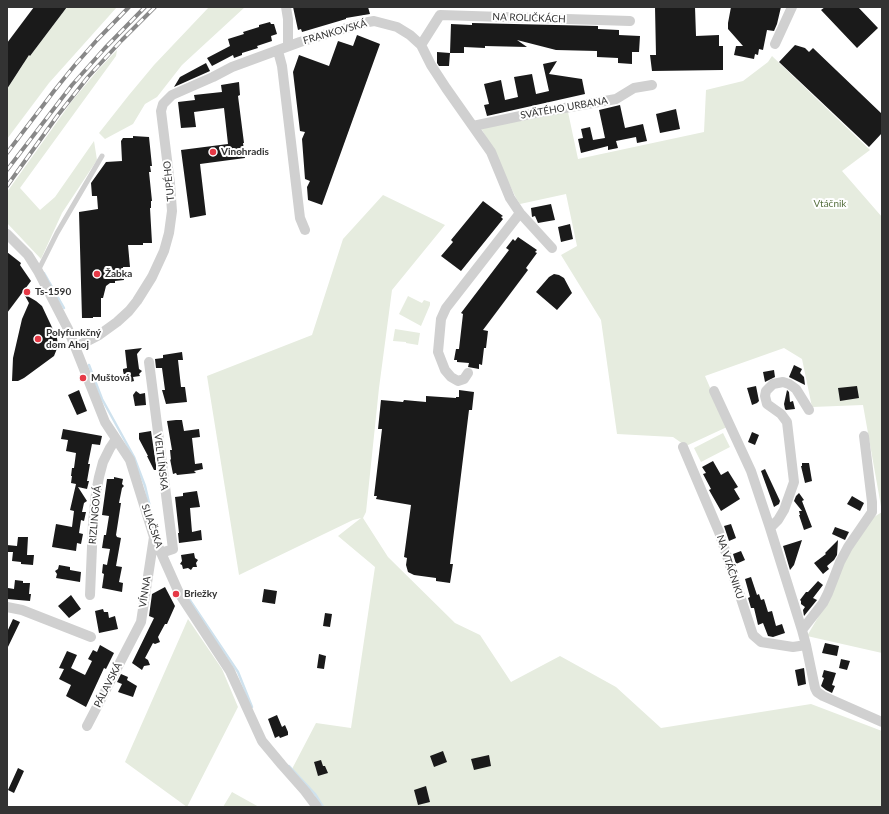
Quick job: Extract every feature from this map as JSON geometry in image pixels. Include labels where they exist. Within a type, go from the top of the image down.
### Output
[{"type":"street","points":[[286,7],[288,19],[288,46]]},
{"type":"street","points":[[775,44],[792,7]]},
{"type":"street","name":"NA ROLIČKÁCH","points":[[421,45],[440,15],[630,21]]},
{"type":"street","name":"FRANKOVSKÁ","points":[[278,51],[288,46],[374,21],[397,27],[410,35],[421,45],[435,71],[491,152],[510,198],[520,213],[552,248]]},
{"type":"street","points":[[278,51],[282,66],[300,218],[305,230]]},
{"type":"street","name":"TUPÉHO","points":[[76,348],[99,335],[129,311],[152,277],[164,251],[169,233],[172,211],[161,111],[163,104],[172,95],[232,67],[278,51]]},
{"type":"street","name":"SVÄTÉHO URBANA","points":[[473,126],[530,114],[616,99],[634,88],[652,85]]},
{"type":"street","points":[[468,373],[464,379],[458,381],[451,377],[445,370],[438,352],[441,319],[446,308],[520,213]]},
{"type":"street","name":"SLIAČSKA","points":[[7,234],[28,255],[59,310],[76,348],[105,422],[130,460],[154,537],[179,593],[230,671],[262,741],[317,807]]},
{"type":"street","name":"VELTLÍNSKA","points":[[149,362],[173,549],[161,553]]},
{"type":"street","points":[[770,528],[778,520],[784,510],[794,482],[787,422],[781,414],[767,404],[765,396],[766,391],[773,384],[783,382],[789,384],[796,389],[810,410]]},
{"type":"street","points":[[714,391],[750,471],[770,528],[802,630],[817,692],[882,722]]},
{"type":"street","points":[[802,630],[823,603],[848,547],[872,512],[864,436]]},
{"type":"street","name":"RIZLINGOVÁ","points":[[90,595],[93,523],[96,493],[104,462],[116,439]]},
{"type":"street","name":"NA VTÁČNIKU","points":[[683,447],[719,532],[753,635],[761,642],[782,646],[793,647],[806,645]]},
{"type":"street","name":"VÍNNA","points":[[128,644],[141,622],[154,537]]},
{"type":"street","points":[[7,607],[22,610],[91,637]]},
{"type":"street","name":"PÁLAVSKÁ","points":[[87,726],[128,644]]},
{"type":"lane","points":[[38,271],[57,233],[102,156]]},
{"type":"green space","points":[[67,7],[117,7],[49,83],[7,139],[7,89],[24,63],[24,52],[30,56]]},
{"type":"green space","points":[[209,7],[245,7],[182,65],[157,97],[145,104],[133,124],[105,139],[99,133],[154,65]]},
{"type":"green space","points":[[117,50],[116,56],[20,188],[40,210],[55,197],[94,141],[97,160],[62,213],[41,259],[7,223],[7,192],[72,101]]},
{"type":"green space","name":"Vtáčnik","points":[[772,56],[870,150],[842,171],[882,217],[882,512],[863,405],[812,407],[802,359],[784,348],[705,376],[727,427],[686,446],[673,437],[617,434],[601,320],[561,255],[577,246],[566,194],[520,204],[481,128],[568,112],[578,159],[704,132],[706,90],[743,81],[768,62]]},
{"type":"green space","points":[[383,195],[445,225],[392,290],[379,388],[366,512],[363,518],[388,557],[455,623],[480,635],[511,682],[560,656],[616,687],[661,728],[811,704],[882,731],[882,807],[324,807],[313,792],[292,769],[316,723],[351,728],[375,567],[338,536],[361,518],[353,520],[239,575],[207,376],[312,335],[343,239]]},
{"type":"green space","points":[[408,296],[422,303],[424,300],[430,302],[421,326],[399,314]]},
{"type":"green space","points":[[395,329],[420,333],[418,345],[393,341]]},
{"type":"green space","points":[[723,433],[730,447],[701,462],[694,448]]},
{"type":"green space","points":[[882,512],[882,653],[807,636],[826,604],[843,561],[866,522]]},
{"type":"green space","points":[[188,619],[222,669],[238,707],[187,807],[125,762]]},
{"type":"green space","points":[[232,792],[259,807],[223,807]]},
{"type":"building","points":[[34,7],[67,7],[30,56],[29,55],[7,89],[7,43]]},
{"type":"building","points":[[293,7],[368,7],[370,14],[346,18],[302,32],[301,29],[298,30]]},
{"type":"building","points":[[655,7],[695,7],[696,36],[719,35],[719,46],[723,46],[723,70],[652,71],[650,55],[656,55]]},
{"type":"building","points":[[731,7],[781,7],[774,31],[767,30],[763,50],[759,49],[758,55],[755,54],[754,59],[734,55],[736,46],[743,46],[728,29]]},
{"type":"building","points":[[825,7],[858,7],[878,28],[857,48],[821,10]]},
{"type":"building","points":[[270,22],[271,24],[274,24],[277,34],[271,36],[272,41],[257,46],[258,48],[242,53],[242,55],[234,58],[233,55],[212,66],[207,58],[230,46],[228,39],[244,34],[243,32]]},
{"type":"building","points":[[472,23],[598,26],[598,29],[619,30],[619,35],[640,36],[639,52],[632,52],[632,64],[618,63],[618,58],[597,57],[597,51],[556,50],[517,40],[527,47],[464,47],[464,53],[450,53],[451,24],[472,25]]},
{"type":"building","points":[[357,35],[380,44],[322,205],[308,200],[307,187],[310,181],[305,179],[302,139],[305,132],[300,131],[293,72],[299,55],[329,66],[338,41],[353,46]]},
{"type":"building","points":[[795,45],[805,48],[809,52],[813,48],[882,114],[882,133],[869,147],[779,62]]},
{"type":"building","points":[[437,52],[450,53],[449,66],[439,66],[437,63]]},
{"type":"building","points":[[557,61],[549,74],[582,79],[585,94],[487,116],[484,105],[489,104],[484,84],[501,80],[505,100],[518,97],[514,77],[532,74],[536,94],[549,91],[543,64]]},
{"type":"building","points":[[206,63],[210,71],[174,87],[180,77]]},
{"type":"building","name":"Vinohradis","points":[[239,82],[240,95],[238,96],[245,158],[200,164],[206,215],[190,218],[181,150],[228,144],[224,108],[194,112],[196,127],[181,128],[178,102],[195,100],[194,95],[222,92],[221,85]]},
{"type":"building","points":[[620,105],[625,128],[643,124],[647,141],[637,143],[636,137],[616,141],[618,148],[608,150],[608,146],[581,153],[578,139],[583,138],[581,129],[590,127],[593,140],[605,138],[599,110]]},
{"type":"building","points":[[676,109],[680,129],[660,133],[656,114]]},
{"type":"building","points":[[133,136],[149,137],[152,166],[150,166],[151,172],[149,172],[152,201],[150,208],[152,243],[143,243],[143,245],[128,245],[130,267],[123,267],[124,280],[115,281],[115,283],[110,283],[106,286],[103,298],[101,298],[101,317],[82,318],[79,212],[98,209],[97,196],[92,196],[91,183],[106,162],[122,161],[121,141],[123,138],[133,138]]},
{"type":"building","points":[[483,201],[503,216],[501,217],[503,219],[461,271],[441,256],[453,242],[451,240]]},
{"type":"building","points":[[551,204],[555,220],[538,223],[535,216],[532,217],[531,208]]},
{"type":"building","points":[[570,224],[573,239],[561,242],[558,227]]},
{"type":"building","points":[[518,237],[537,250],[535,252],[537,253],[526,268],[528,270],[483,330],[488,331],[482,365],[479,364],[479,369],[468,367],[469,363],[457,362],[457,360],[454,360],[456,349],[459,349],[463,314],[461,313],[509,250],[506,248],[513,239],[515,241]]},
{"type":"building","points":[[7,252],[21,263],[20,265],[31,281],[7,313]]},
{"type":"building","points":[[554,274],[564,278],[572,293],[557,310],[536,292],[549,277]]},
{"type":"building","name":"Polyfunkčný dom Ahoj","points":[[24,294],[42,306],[57,338],[58,346],[54,356],[24,378],[18,381],[12,381],[13,358],[22,319],[29,303]]},
{"type":"building","points":[[142,348],[137,354],[139,369],[142,371],[139,374],[140,376],[133,377],[134,381],[126,383],[123,371],[123,369],[127,368],[125,350]]},
{"type":"building","points":[[182,352],[183,360],[178,360],[181,387],[185,387],[187,402],[166,404],[162,390],[165,390],[162,368],[156,368],[155,359],[163,358],[163,355]]},
{"type":"building","points":[[794,365],[802,369],[800,373],[804,377],[805,385],[789,377]]},
{"type":"building","points":[[774,370],[775,377],[765,382],[763,372]]},
{"type":"building","points":[[756,386],[759,401],[752,405],[747,388]]},
{"type":"building","points":[[857,386],[859,398],[840,401],[838,388]]},
{"type":"building","points":[[79,390],[87,411],[77,415],[68,395]]},
{"type":"building","points":[[459,390],[474,392],[472,410],[469,410],[450,564],[453,564],[450,583],[436,581],[436,578],[414,575],[408,572],[406,565],[407,558],[404,557],[411,505],[376,499],[377,496],[374,496],[382,429],[378,429],[381,400],[426,402],[426,396],[459,397]]},
{"type":"building","points":[[787,390],[789,392],[790,402],[793,401],[795,409],[785,409],[784,404]]},
{"type":"building","points":[[136,391],[140,394],[145,393],[146,405],[135,406],[133,395]]},
{"type":"building","points":[[182,420],[184,431],[199,429],[200,437],[192,438],[195,464],[202,463],[203,469],[194,471],[196,473],[173,474],[170,459],[171,460],[170,450],[172,450],[167,421]]},
{"type":"building","points":[[63,429],[102,436],[100,445],[92,444],[88,464],[90,464],[87,489],[78,487],[87,501],[84,503],[82,512],[86,512],[84,521],[81,520],[79,533],[83,534],[81,544],[77,543],[76,551],[52,547],[56,524],[72,527],[74,511],[70,510],[76,484],[71,483],[71,476],[72,468],[74,468],[76,453],[66,451],[68,440],[61,439]]},
{"type":"building","points":[[151,431],[156,470],[154,470],[139,439],[139,433]]},
{"type":"building","points":[[752,432],[759,435],[755,445],[748,442]]},
{"type":"building","points":[[713,461],[721,475],[728,471],[738,487],[734,489],[740,499],[721,511],[709,490],[711,489],[703,474],[706,473],[702,467]]},
{"type":"building","points":[[802,463],[809,463],[812,481],[805,483],[801,466]]},
{"type":"building","points":[[765,469],[780,501],[779,504],[774,507],[761,471]]},
{"type":"building","points":[[114,477],[123,479],[122,484],[124,486],[122,488],[119,503],[121,503],[116,535],[117,537],[121,538],[116,566],[122,567],[119,582],[123,583],[122,592],[102,588],[104,574],[102,573],[103,564],[107,565],[110,549],[102,548],[109,516],[102,515],[107,479],[114,479]]},
{"type":"building","points":[[197,491],[200,507],[190,508],[192,532],[201,530],[202,540],[179,543],[175,497],[183,496],[183,493]]},
{"type":"building","points":[[799,493],[804,500],[802,501],[812,527],[804,530],[799,515],[799,511],[802,511],[794,501]]},
{"type":"building","points":[[852,496],[864,503],[860,511],[847,504]]},
{"type":"building","points":[[731,524],[736,538],[729,541],[724,526]]},
{"type":"building","points":[[835,527],[849,532],[845,540],[832,534]]},
{"type":"building","points":[[18,537],[28,537],[27,555],[34,555],[33,565],[21,564],[21,562],[12,561],[13,552],[7,552],[7,545],[17,546]]},
{"type":"building","points":[[802,540],[794,565],[790,570],[783,546]]},
{"type":"building","points":[[838,540],[837,555],[827,566],[829,569],[823,574],[814,563],[826,554],[825,553]]},
{"type":"building","points":[[741,551],[745,560],[736,564],[733,554]]},
{"type":"building","points":[[194,553],[195,558],[198,560],[196,563],[197,567],[193,567],[191,570],[188,568],[183,569],[182,565],[180,564],[182,561],[181,555]]},
{"type":"building","points":[[59,565],[70,567],[70,570],[81,572],[80,582],[56,578],[57,574],[55,571],[58,569]]},
{"type":"building","points":[[751,577],[757,595],[759,594],[761,600],[764,599],[768,612],[772,611],[776,626],[782,624],[785,633],[773,637],[768,636],[763,623],[758,625],[754,608],[751,608],[748,598],[750,597],[745,579]]},
{"type":"building","points":[[15,580],[23,581],[23,583],[30,583],[30,601],[7,599],[8,588],[14,589]]},
{"type":"building","points":[[818,581],[823,585],[813,598],[817,600],[804,616],[803,610],[805,607],[801,604],[800,600]]},
{"type":"building","points":[[165,587],[175,606],[167,624],[165,624],[158,637],[160,642],[155,644],[153,643],[145,658],[148,660],[150,665],[144,666],[142,670],[132,663],[154,618],[149,616],[152,594]]},
{"type":"building","points":[[264,589],[277,591],[275,604],[262,602]]},
{"type":"building","points":[[71,595],[81,609],[69,618],[58,606]]},
{"type":"building","points":[[103,609],[104,612],[108,612],[109,618],[115,616],[118,629],[99,633],[95,611]]},
{"type":"building","points":[[325,613],[332,614],[330,627],[323,626]]},
{"type":"building","points":[[13,619],[20,622],[7,649],[7,632]]},
{"type":"building","points":[[825,643],[839,646],[837,656],[822,653]]},
{"type":"building","points":[[100,645],[114,653],[106,669],[104,668],[86,707],[66,696],[71,685],[59,679],[64,669],[59,668],[67,651],[77,655],[71,668],[85,675],[92,661],[88,659],[93,650],[97,652]]},
{"type":"building","points":[[319,654],[326,656],[324,669],[317,668]]},
{"type":"building","points":[[841,659],[850,661],[847,670],[839,668]]},
{"type":"building","points":[[804,668],[806,684],[798,686],[795,670]]},
{"type":"building","points":[[824,670],[836,673],[832,685],[835,686],[832,693],[821,686],[824,678],[822,677]]},
{"type":"building","points":[[121,674],[128,677],[127,680],[137,686],[133,697],[118,692],[122,684],[117,682]]},
{"type":"building","points":[[277,715],[282,727],[285,725],[288,732],[288,735],[280,738],[279,736],[275,738],[268,719]]},
{"type":"building","points":[[443,751],[447,762],[434,767],[430,756]]},
{"type":"building","points":[[489,755],[491,766],[474,770],[471,759]]},
{"type":"building","points":[[321,760],[328,773],[318,776],[314,762]]},
{"type":"building","points":[[18,768],[24,771],[14,793],[8,790]]},
{"type":"building","points":[[426,786],[430,802],[418,805],[414,790]]},
{"type":"waterway","points":[[44,273],[64,308]]},
{"type":"waterway","points":[[89,365],[102,399],[134,457],[145,486],[150,507]]},
{"type":"waterway","points":[[183,590],[238,672],[252,707]]},
{"type":"waterway","points":[[289,766],[315,794],[323,807]]},
{"type":"railway","points":[[7,153],[75,65],[129,7]]},
{"type":"railway","points":[[7,170],[72,85],[145,7]]},
{"type":"railway","points":[[7,186],[58,115],[88,77],[155,7]]},
{"type":"place","name":"Vinohradis","points":[[213,152]]},
{"type":"place","name":"Žabka","points":[[97,274]]},
{"type":"place","name":"Ts-1590","points":[[27,292]]},
{"type":"place","name":"Polyfunkčný dom Ahoj","points":[[38,339]]},
{"type":"place","name":"Muštová","points":[[83,378]]},
{"type":"place","name":"Briežky","points":[[176,594]]}]
